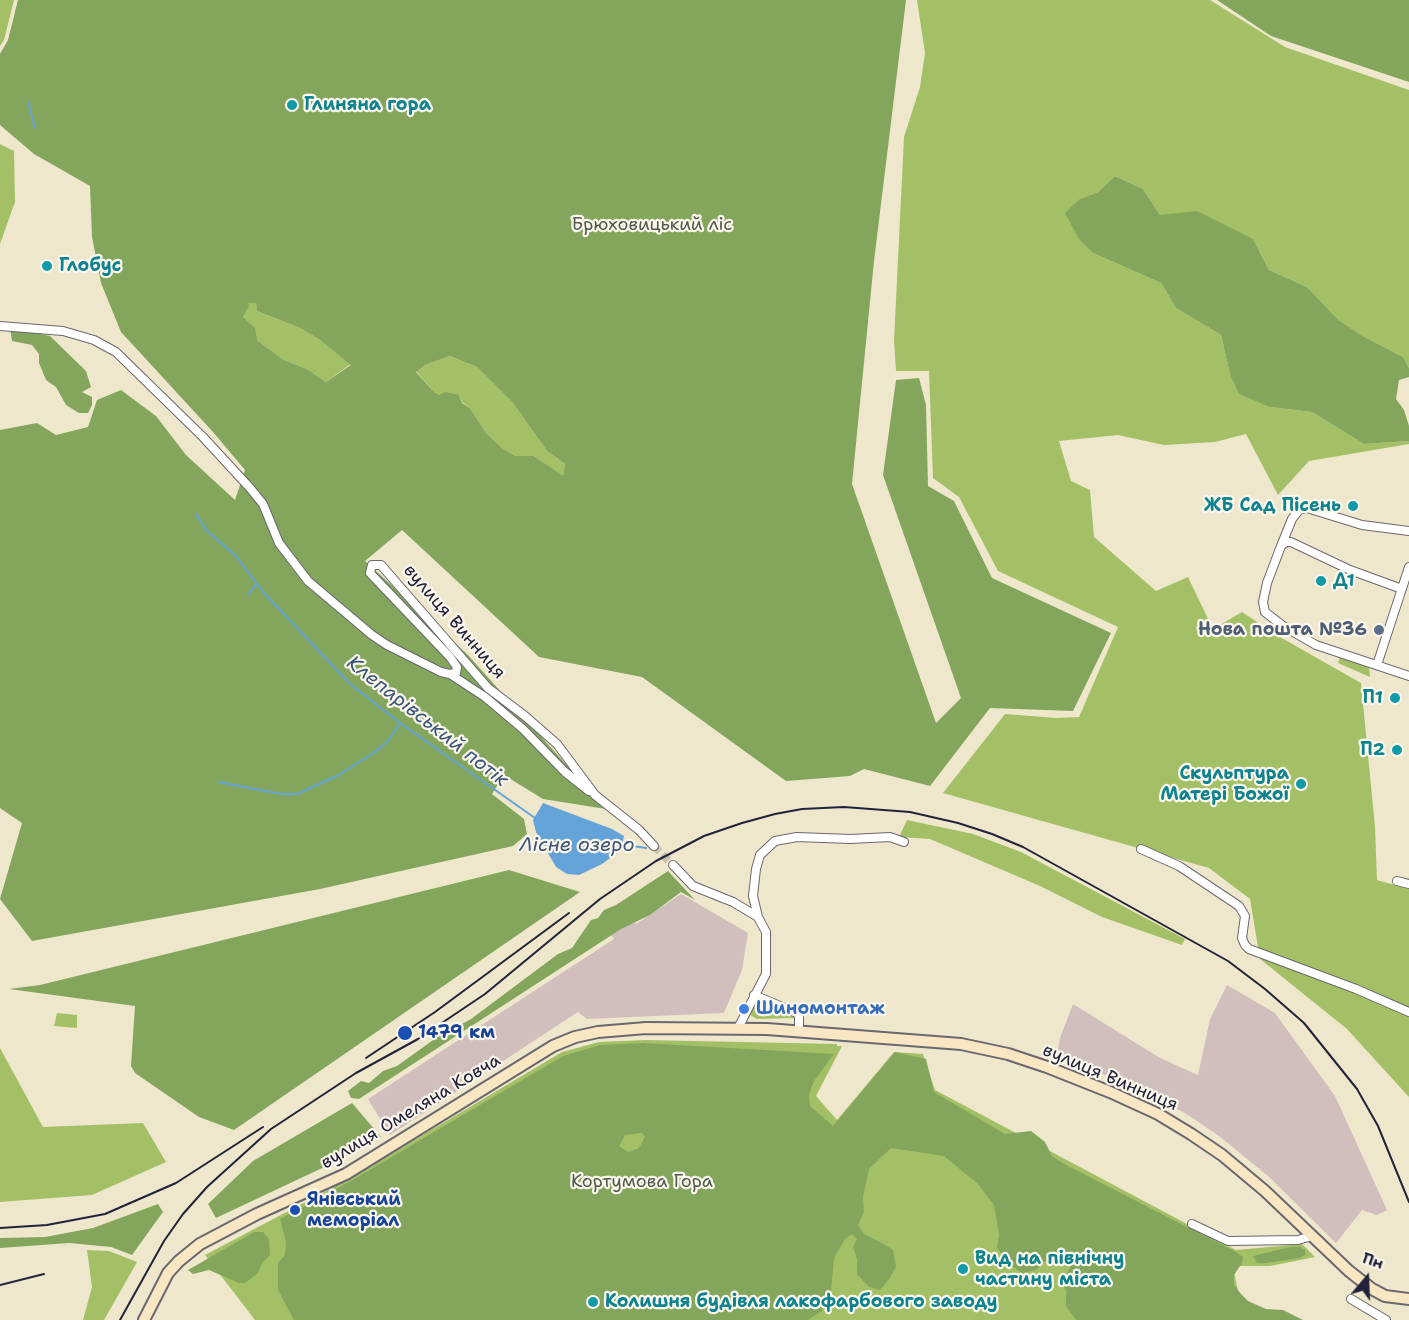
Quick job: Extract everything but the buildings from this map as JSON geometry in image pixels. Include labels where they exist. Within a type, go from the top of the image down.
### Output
[{"type":"main road","name":"вулиця Винниця","points":[[598,1032],[646,1028],[738,1028],[799,1031],[961,1044],[1008,1054],[1089,1084],[1158,1114],[1191,1134],[1222,1155],[1265,1191],[1349,1271],[1372,1289],[1385,1296],[1409,1299]]},
{"type":"main road","name":"вулиця Омеляна Ковча","points":[[144,1320],[153,1298],[168,1273],[178,1261],[200,1244],[257,1214],[346,1174],[544,1050],[575,1037],[598,1032]]},
{"type":"street","name":"вулиця Винниця","points":[[0,326],[63,331],[94,340],[116,352],[203,436],[258,497],[279,543],[308,581],[380,640],[409,657],[450,674],[457,670],[454,662],[370,573],[372,565],[381,565],[488,688],[557,744],[595,795],[639,830],[654,846]]},
{"type":"street","points":[[1409,531],[1362,525],[1307,508],[1299,510],[1292,519],[1281,546],[1267,583],[1263,602],[1265,612],[1282,626],[1316,645],[1409,676]]},
{"type":"street","points":[[1281,546],[1286,542],[1292,542],[1350,570],[1402,589]]},
{"type":"street","points":[[1377,665],[1409,567]]},
{"type":"street","points":[[450,674],[465,682],[523,729],[582,787],[595,795]]},
{"type":"street","points":[[738,1028],[754,995],[765,981],[766,974],[765,932],[758,917],[753,896],[760,855],[775,841],[797,837],[850,839],[890,837],[904,842]]},
{"type":"street","points":[[1141,849],[1179,866],[1239,906],[1245,916],[1242,938],[1249,949],[1356,989],[1409,1012]]},
{"type":"street","points":[[673,865],[693,886],[733,902],[758,917]]},
{"type":"street","points":[[1397,881],[1409,884]]},
{"type":"street","points":[[754,995],[799,1014],[799,1031]]},
{"type":"street","points":[[1192,1224],[1228,1241],[1298,1240],[1312,1236]]},
{"type":"street","points":[[1351,1299],[1386,1320]]},
{"type":"shaded area","points":[[681,894],[748,933],[742,970],[724,1013],[587,1019],[578,1012],[390,1135],[368,1099],[614,939],[611,934],[633,920],[636,924]]},
{"type":"shaded area","points":[[1227,985],[1275,1013],[1335,1096],[1387,1210],[1377,1215],[1362,1210],[1336,1243],[1268,1176],[1219,1136],[1185,1113],[1117,1080],[1057,1055],[1060,1038],[1073,1004],[1160,1058],[1198,1075],[1210,1019]]},
{"type":"green space","points":[[0,0],[14,0],[4,40],[0,46]]},
{"type":"green space","name":"Брюховицький ліс","points":[[18,0],[906,0],[874,261],[852,484],[936,723],[961,698],[883,475],[896,380],[919,378],[926,405],[928,486],[954,501],[992,578],[1111,633],[1073,711],[990,708],[930,786],[864,769],[850,776],[786,781],[642,677],[539,657],[402,530],[365,561],[467,654],[606,809],[543,799],[504,775],[492,794],[524,819],[527,834],[513,846],[320,889],[32,941],[0,899],[22,823],[0,808],[0,430],[37,423],[56,435],[88,427],[97,400],[121,390],[156,416],[186,455],[235,500],[245,470],[121,332],[101,283],[92,237],[90,186],[34,154],[0,125],[0,54],[8,40]],"holes":[[[248,303],[256,303],[257,311],[300,328],[320,340],[351,365],[326,382],[307,369],[284,360],[257,340],[255,328],[243,317],[249,307]],[[450,356],[477,367],[513,403],[547,451],[565,464],[563,476],[534,456],[515,456],[501,447],[486,433],[470,408],[462,403],[459,395],[446,392],[439,395],[416,372],[425,365]]]},
{"type":"green space","points":[[917,0],[1210,0],[1285,47],[1409,90],[1409,368],[1403,357],[1337,320],[1307,287],[1269,270],[1253,239],[1160,215],[1143,189],[1115,176],[1098,192],[1080,199],[1093,253],[1161,283],[1176,308],[1221,335],[1230,374],[1270,407],[1312,412],[1364,444],[1409,441],[1409,444],[1309,461],[1278,495],[1246,434],[1215,442],[1164,445],[1118,435],[1059,441],[1071,481],[1090,490],[1094,537],[1156,591],[1188,577],[1213,629],[1242,612],[1280,637],[1361,683],[1375,827],[1377,880],[1409,889],[1409,1097],[1347,1029],[1260,959],[1250,899],[1209,868],[943,793],[1005,714],[1057,718],[1079,717],[1118,627],[998,571],[959,497],[933,478],[929,371],[896,371],[894,341],[904,137],[920,87],[925,53]]},
{"type":"green space","points":[[1217,0],[1409,0],[1409,82],[1271,36]]},
{"type":"green space","points":[[0,144],[14,151],[15,202],[0,244]]},
{"type":"green space","points":[[1115,176],[1143,189],[1160,215],[1197,211],[1253,239],[1269,270],[1307,287],[1338,320],[1403,357],[1409,368],[1409,377],[1399,380],[1396,399],[1404,410],[1409,426],[1409,441],[1364,444],[1312,412],[1270,407],[1239,394],[1230,374],[1221,335],[1176,308],[1161,283],[1093,253],[1079,239],[1065,213],[1080,199],[1098,192]]},
{"type":"green space","points":[[247,303],[256,303],[257,311],[300,328],[351,364],[326,382],[307,369],[284,360],[257,340],[243,317],[249,307]]},
{"type":"green space","points":[[10,327],[50,336],[86,371],[91,387],[82,392],[92,397],[92,405],[88,413],[79,413],[66,405],[56,387],[46,380],[39,363],[39,354],[32,345],[12,341]]},
{"type":"green space","points":[[450,356],[477,367],[513,403],[547,451],[565,464],[563,477],[534,456],[515,456],[501,447],[486,433],[459,395],[439,395],[416,371],[425,365]]},
{"type":"green space","points":[[1340,657],[1369,667],[1370,677],[1338,663]]},
{"type":"green space","points":[[907,820],[973,834],[1021,852],[1185,939],[1182,945],[1102,917],[1040,886],[930,839],[899,837]]},
{"type":"green space","points":[[509,870],[580,892],[234,1130],[199,1117],[135,1073],[131,1066],[135,1006],[9,989],[40,985]]},
{"type":"green space","points":[[668,871],[695,900],[681,892],[650,915],[621,929],[359,1099],[351,1098],[348,1091],[361,1081],[369,1083],[383,1071],[397,1066],[436,1038],[471,1019],[558,954],[572,948],[591,920],[598,918],[604,910],[616,905]]},
{"type":"green space","points":[[758,1003],[790,1011],[796,1018],[757,1019],[750,1015],[753,1006]]},
{"type":"green space","points":[[57,1013],[77,1015],[77,1028],[54,1026]]},
{"type":"green space","name":"Кортумова Гора","points":[[645,1040],[837,1044],[837,1046],[842,1046],[816,1096],[837,1120],[894,1052],[923,1054],[935,1090],[1236,1250],[1302,1244],[1315,1257],[1270,1266],[1233,1266],[1238,1291],[1250,1320],[255,1320],[205,1255],[349,1179],[562,1052],[599,1042]]},
{"type":"green space","name":"Кортумова Гора","points":[[644,1043],[834,1054],[814,1081],[809,1094],[810,1106],[833,1126],[895,1052],[926,1059],[934,1092],[1005,1134],[1031,1131],[1045,1142],[1052,1156],[1064,1164],[1236,1252],[1243,1257],[1234,1275],[1234,1285],[1241,1294],[1248,1301],[1266,1309],[1283,1310],[1303,1320],[1076,1320],[1066,1306],[1066,1291],[1062,1281],[1073,1263],[1067,1254],[1054,1253],[1036,1270],[1022,1273],[1006,1262],[997,1247],[999,1235],[994,1205],[978,1184],[944,1156],[891,1148],[869,1169],[863,1197],[864,1212],[858,1225],[864,1234],[893,1250],[896,1266],[880,1290],[869,1287],[857,1274],[857,1259],[853,1247],[857,1239],[852,1234],[845,1239],[834,1258],[831,1292],[822,1311],[808,1320],[294,1320],[278,1290],[278,1263],[285,1255],[286,1242],[280,1219],[351,1181],[563,1056],[600,1045]],"holes":[[[642,1133],[645,1137],[639,1148],[628,1152],[619,1146],[625,1135]]]},
{"type":"green space","points":[[0,1048],[43,1127],[143,1123],[166,1162],[92,1195],[0,1202]]},
{"type":"green space","points":[[352,1103],[381,1137],[335,1162],[216,1218],[208,1204],[253,1161]]},
{"type":"green space","points":[[158,1204],[163,1212],[132,1255],[111,1247],[69,1243],[0,1248],[0,1238],[45,1237],[93,1228]]},
{"type":"green space","points":[[254,1232],[263,1232],[269,1239],[270,1255],[263,1262],[257,1274],[245,1283],[239,1283],[209,1270],[193,1274],[188,1270]]},
{"type":"green space","points":[[1290,1247],[1300,1247],[1305,1250],[1305,1255],[1266,1263],[1257,1263],[1253,1256]]},
{"type":"green space","points":[[87,1250],[109,1251],[137,1262],[104,1320],[83,1320],[92,1287]]},
{"type":"water","name":"Лісне озеро","points":[[543,803],[612,829],[624,836],[622,845],[617,853],[602,864],[579,875],[567,874],[556,867],[536,832],[533,820]]},
{"type":"waterway","points":[[28,102],[35,128]]},
{"type":"waterway","name":"Клепарівський потік","points":[[196,514],[207,531],[236,556],[263,592],[349,683],[400,723],[535,818]]},
{"type":"waterway","points":[[248,595],[256,584]]},
{"type":"waterway","points":[[218,782],[281,794],[297,794],[337,776],[372,754],[386,743],[400,724]]},
{"type":"waterway","name":"Клепарівський потік","points":[[632,846],[646,848]]},
{"type":"tunnel","points":[[654,846],[673,865]]},
{"type":"railway","points":[[120,1320],[164,1241],[183,1214],[207,1187],[271,1129],[356,1073],[418,1039],[485,994],[600,899],[656,861],[704,836],[742,823],[802,809],[844,807],[910,812],[958,823],[992,834],[1023,847],[1228,961],[1304,1023],[1357,1089],[1378,1126],[1409,1202]]},
{"type":"railway","points":[[366,1058],[435,1012],[569,913]]},
{"type":"railway","points":[[0,1228],[47,1225],[105,1214],[176,1183],[263,1127]]},
{"type":"railway","points":[[0,1285],[44,1274]]},
{"type":"place","name":"Глиняна гора","points":[[292,105]]},
{"type":"place","name":"Глобус","points":[[47,266]]},
{"type":"place","name":"ЖБ Сад Пісень","points":[[1353,506]]},
{"type":"place","name":"Д1","points":[[1321,581]]},
{"type":"place","name":"Нова пошта №36","points":[[1379,630]]},
{"type":"place","name":"П1","points":[[1395,698]]},
{"type":"place","name":"П2","points":[[1397,750]]},
{"type":"place","name":"Скульптура Матері Божої","points":[[1301,784]]},
{"type":"place","name":"Шиномонтаж","points":[[744,1009]]},
{"type":"place","name":"1479 км","points":[[405,1033]]},
{"type":"place","name":"Янівський меморіал","points":[[295,1210]]},
{"type":"place","name":"Вид на північну частину міста","points":[[963,1269]]},
{"type":"place","name":"Колишня будівля лакофарбового заводу","points":[[593,1302]]}]
